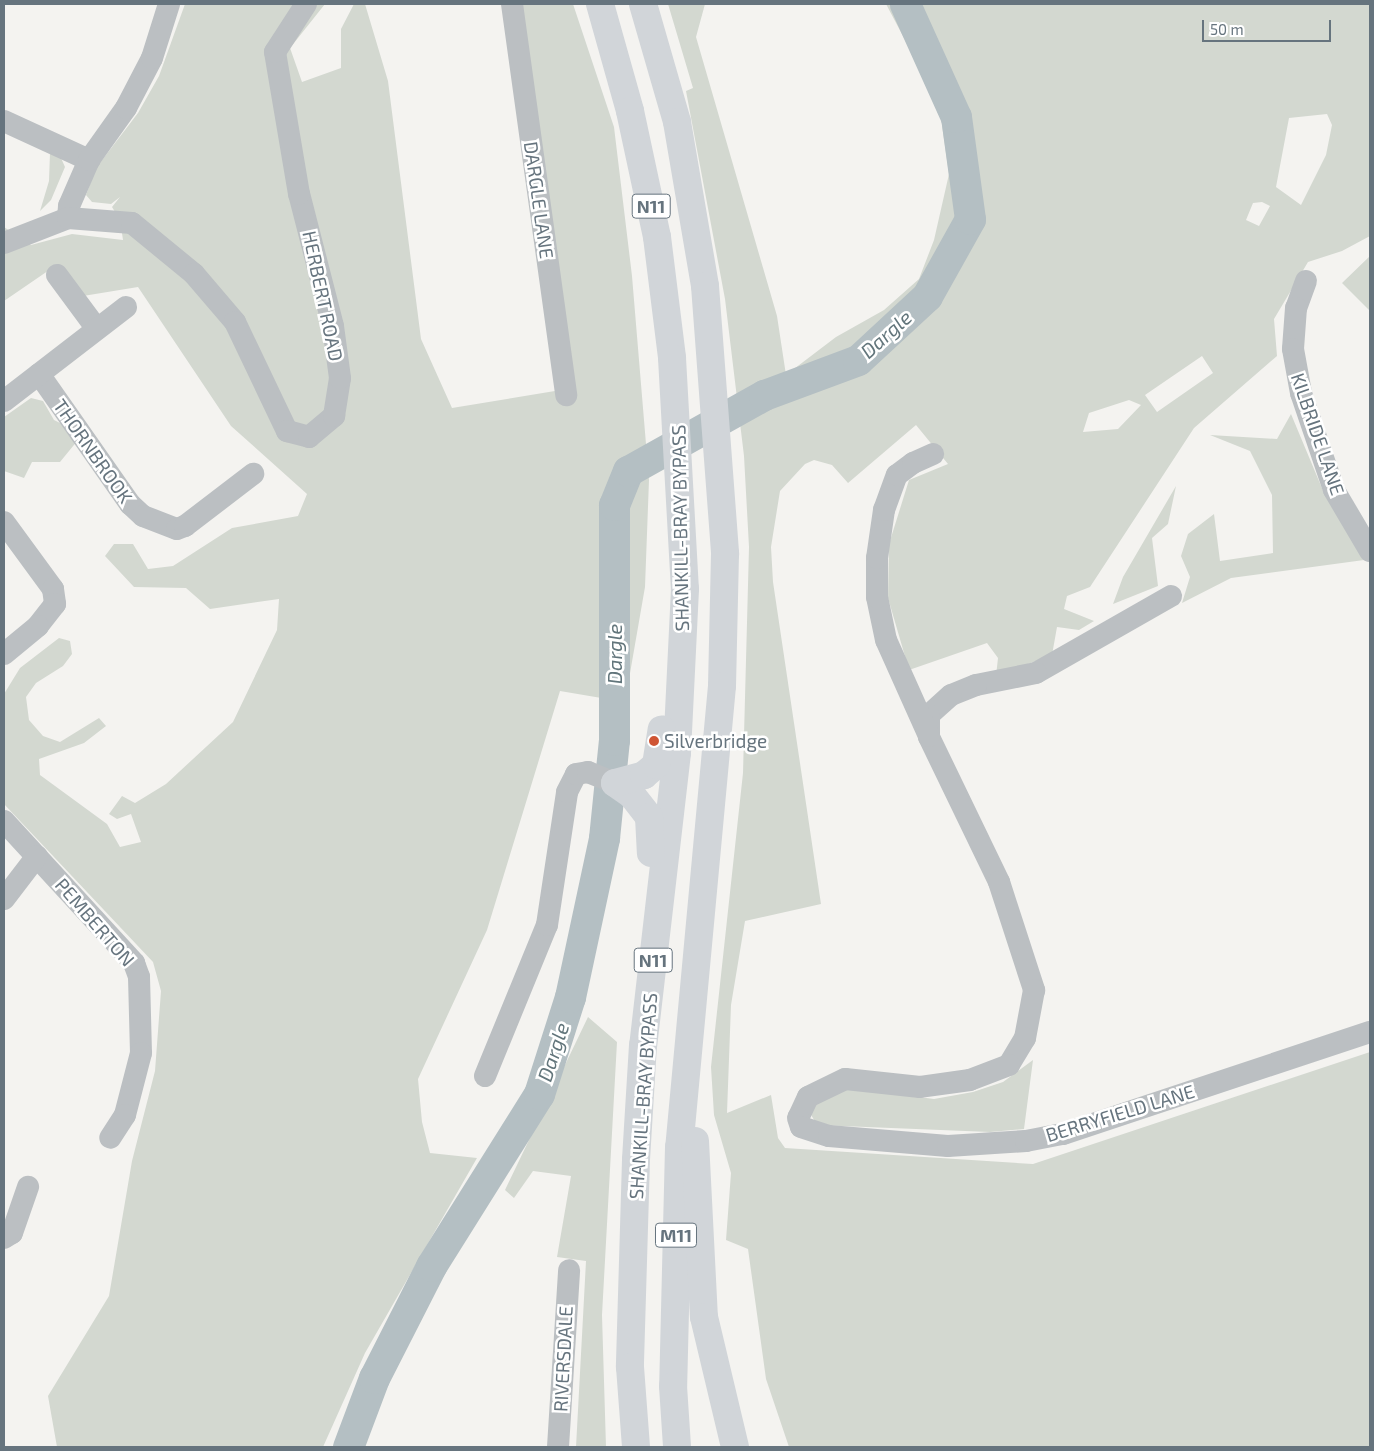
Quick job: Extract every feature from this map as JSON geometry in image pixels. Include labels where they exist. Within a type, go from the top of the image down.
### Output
[{"type":"highway","name":"SHANKILL-BRAY BYPASS","points":[[600,4],[630,111],[657,237],[676,413],[685,589],[677,753],[643,1045],[636,1160],[630,1367],[636,1447]]},
{"type":"highway","name":"SHANKILL-BRAY BYPASS","points":[[643,4],[677,122],[705,286],[726,554],[722,686],[689,1022],[675,1254],[673,1386],[677,1447]]},
{"type":"highway","name":"N11","points":[[606,779],[644,775],[660,758],[670,546],[682,516]]},
{"type":"highway","name":"N11","points":[[606,779],[640,804],[652,827],[625,1111],[626,1130],[636,1160]]},
{"type":"highway","name":"N11","points":[[689,1022],[704,1317],[735,1447]]},
{"type":"street","name":"HERBERT ROAD","points":[[4,243],[68,218],[132,223],[194,274],[235,322],[287,432],[309,437],[334,416],[340,378],[333,326],[299,194],[275,52],[306,4]]},
{"type":"street","name":"DARGLE LANE","points":[[512,4],[566,395]]},
{"type":"street","points":[[68,218],[69,206],[90,160],[126,108],[152,58],[161,7]]},
{"type":"street","points":[[4,121],[90,160]]},
{"type":"street","points":[[57,275],[97,329]]},
{"type":"street","name":"KILBRIDE LANE","points":[[1306,281],[1296,308],[1293,349],[1301,393],[1334,490],[1370,551]]},
{"type":"street","points":[[4,401],[126,307]]},
{"type":"street","name":"THORNBROOK","points":[[39,374],[135,511],[143,516],[177,529],[186,526],[253,474]]},
{"type":"street","name":"BERRYFIELD LANE","points":[[933,454],[913,462],[897,475],[884,510],[877,558],[878,597],[886,640],[929,737],[999,882],[1024,950],[1034,990],[1028,1030],[1009,1065],[970,1080],[920,1087],[844,1079],[824,1086],[808,1097],[802,1107],[801,1128],[829,1136],[948,1146],[1026,1141],[1063,1134],[1370,1032]]},
{"type":"street","points":[[4,522],[54,590],[55,604],[38,626],[4,654]]},
{"type":"street","points":[[929,737],[929,716],[951,695],[976,685],[1036,673],[1171,596]]},
{"type":"street","points":[[485,1076],[547,925],[567,792],[576,774],[606,779]]},
{"type":"street","name":"PEMBERTON","points":[[4,821],[134,963],[139,978],[141,1052],[125,1115],[110,1138]]},
{"type":"street","points":[[4,899],[37,856]]},
{"type":"street","points":[[4,1238],[12,1232],[28,1186]]},
{"type":"street","name":"RIVERSDALE","points":[[558,1447],[569,1270]]},
{"type":"shaded area","points":[[185,4],[325,4],[290,48],[302,82],[341,68],[341,29],[354,4],[365,4],[388,81],[421,339],[452,408],[573,388],[522,4],[573,4],[614,127],[632,276],[649,480],[645,587],[625,702],[560,691],[487,930],[418,1079],[422,1122],[430,1153],[477,1158],[365,1353],[323,1447],[57,1447],[48,1396],[109,1296],[132,1161],[155,1071],[161,991],[153,962],[4,804],[4,694],[20,668],[59,638],[70,641],[72,654],[63,666],[36,683],[26,697],[29,720],[43,736],[60,742],[99,718],[106,726],[84,743],[39,759],[40,775],[107,824],[120,847],[141,842],[131,814],[117,819],[109,814],[122,796],[135,803],[166,784],[233,722],[277,630],[279,599],[210,609],[186,588],[134,587],[105,556],[114,544],[133,544],[148,569],[173,566],[232,528],[298,516],[307,494],[231,426],[138,287],[83,296],[58,264],[4,301],[4,227],[31,245],[72,234],[123,240],[120,220],[112,207],[120,197],[111,204],[92,202],[86,195],[96,168],[138,113],[159,76]]},
{"type":"shaded area","points":[[668,4],[705,4],[696,37],[777,316],[786,375],[836,337],[884,310],[919,279],[934,240],[949,174],[939,104],[886,4],[1370,4],[1370,236],[1342,251],[1308,262],[1274,319],[1277,356],[1194,428],[1090,587],[1067,596],[1064,609],[1094,621],[1079,630],[1057,627],[1052,655],[996,676],[998,658],[987,643],[909,670],[888,598],[889,544],[909,480],[948,464],[916,425],[848,483],[832,465],[814,460],[805,464],[780,491],[771,547],[773,582],[821,904],[745,921],[731,1005],[727,1113],[771,1095],[778,1138],[785,1148],[1033,1164],[1370,1052],[1370,1447],[789,1447],[766,1379],[748,1249],[726,1240],[731,1173],[714,1115],[711,1067],[743,773],[749,547],[744,456],[725,299],[686,91],[693,88]],"holes":[[[1327,114],[1332,125],[1326,155],[1301,205],[1276,187],[1289,118]],[[1262,202],[1270,206],[1259,226],[1246,220],[1253,203]],[[1202,356],[1213,373],[1157,412],[1145,395]],[[1129,400],[1141,405],[1118,429],[1083,432],[1089,413]]]},
{"type":"shaded area","points":[[50,153],[61,158],[65,167],[51,200],[40,211],[49,181]]},
{"type":"shaded area","points":[[1370,256],[1369,293],[1370,311],[1342,283]]},
{"type":"shaded area","points":[[31,398],[43,401],[54,420],[68,427],[78,440],[60,462],[32,462],[24,478],[4,471],[4,417]]},
{"type":"shaded area","points":[[1291,414],[1324,493],[1364,560],[1231,578],[1182,603],[1190,577],[1181,556],[1188,534],[1214,514],[1220,561],[1273,553],[1272,495],[1250,451],[1210,435],[1277,439]]},
{"type":"shaded area","points":[[1176,486],[1168,524],[1152,538],[1158,586],[1113,604],[1123,577]]},
{"type":"shaded area","points":[[588,1017],[617,1042],[602,1315],[606,1447],[576,1447],[586,1261],[557,1257],[571,1176],[533,1171],[514,1198],[505,1190]]},
{"type":"shaded area","points":[[1033,1060],[1024,1129],[990,1132],[817,1125],[810,1113],[820,1093],[836,1086],[934,1099],[973,1092],[1003,1082]]},
{"type":"waterway","name":"Dargle","points":[[348,1447],[374,1378],[431,1266],[539,1094],[570,997],[604,838],[614,740],[614,505],[628,471],[764,395],[858,360],[927,296],[970,219],[956,117],[905,4]]},
{"type":"place","name":"Silverbridge","points":[[654,741]]}]
